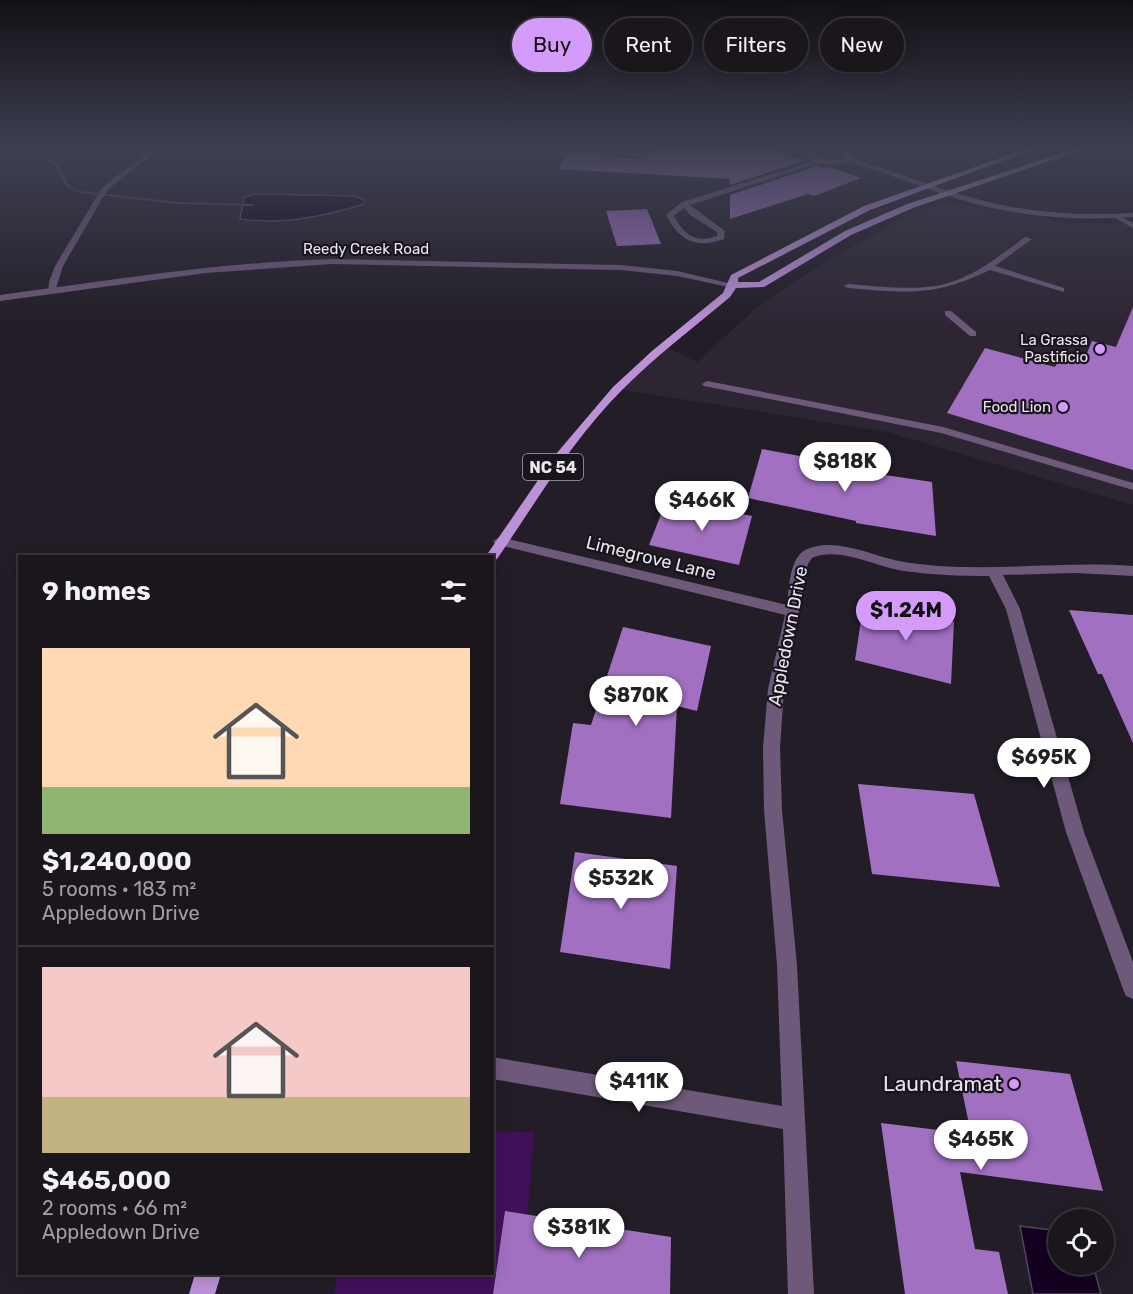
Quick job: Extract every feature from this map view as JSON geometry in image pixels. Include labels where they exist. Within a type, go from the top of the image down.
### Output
[{"type":"main road","name":"NC 54","points":[[493,555],[560,457],[617,388],[727,295],[733,285],[734,277],[825,228],[869,209]]},
{"type":"main road","points":[[733,285],[761,285],[848,233],[902,209]]},
{"type":"main road","points":[[202,1294],[208,1275]]},
{"type":"street","points":[[678,209],[670,215],[676,230],[683,237],[702,242],[721,237],[721,231],[690,209]]},
{"type":"street","points":[[1009,209],[1050,216],[1117,217],[1133,215]]},
{"type":"street","name":"Reedy Creek Road","points":[[0,298],[244,266],[369,261],[634,267],[691,274],[733,285]]},
{"type":"street","name":"Limegrove Lane","points":[[500,542],[609,566],[793,612]]},
{"type":"street","name":"Appledown Drive","points":[[801,1294],[786,964],[772,808],[771,747],[776,683],[793,612],[802,560],[817,551],[838,551],[900,566],[933,570],[994,572],[1067,568],[1133,572]]},
{"type":"street","points":[[994,572],[1013,609],[1075,832],[1133,989]]},
{"type":"street","points":[[494,1068],[793,1119]]},
{"type":"lane","points":[[51,291],[53,276],[59,261],[83,227],[91,209]]},
{"type":"lane","points":[[1117,217],[1133,226]]},
{"type":"lane","points":[[848,286],[911,289],[954,283],[989,267],[1028,239]]},
{"type":"lane","points":[[989,267],[1061,290]]},
{"type":"lane","points":[[948,313],[972,334]]},
{"type":"lane","points":[[707,384],[943,430],[1133,487]]},
{"type":"shaded area","points":[[242,209],[344,209],[318,216],[286,220],[240,219]]},
{"type":"shaded area","points":[[922,209],[990,209],[1066,222],[1107,224],[1133,222],[1133,505],[888,432],[617,389],[664,346],[697,362],[754,310],[847,249]]},
{"type":"shaded area","points":[[494,1131],[534,1132],[521,1294],[334,1294],[337,1275],[494,1275]]},
{"type":"shaded area","points":[[1020,1226],[1048,1230],[1048,1275],[1096,1275],[1101,1294],[1033,1294]]},
{"type":"building","points":[[647,209],[661,244],[617,246],[606,211]]},
{"type":"building","points":[[730,209],[760,209],[730,219]]},
{"type":"building","points":[[1133,307],[1133,470],[947,413],[985,348],[1055,367],[1062,352],[1085,358],[1092,341],[1116,347]]},
{"type":"building","points":[[762,449],[832,462],[831,467],[932,482],[936,536],[856,523],[856,521],[748,498]]},
{"type":"building","points":[[667,499],[752,516],[739,565],[649,545]]},
{"type":"building","points":[[864,600],[954,622],[951,684],[855,660]]},
{"type":"building","points":[[1069,610],[1133,615],[1133,743],[1102,674],[1098,674]]},
{"type":"building","points":[[623,627],[711,646],[697,711],[677,706],[671,818],[560,804],[573,723],[591,725]]},
{"type":"building","points":[[858,784],[974,794],[1000,887],[872,874]]},
{"type":"building","points":[[575,852],[677,866],[670,969],[560,952]]},
{"type":"building","points":[[956,1061],[1070,1074],[1103,1191],[960,1172],[975,1249],[999,1252],[1008,1294],[905,1294],[881,1123],[971,1134]]},
{"type":"building","points":[[505,1211],[671,1237],[670,1294],[493,1294]]},
{"type":"place","name":"La Grassa Pastificio","points":[[1100,349]]},
{"type":"place","name":"Food Lion","points":[[1063,407]]},
{"type":"place","name":"Laundramat","points":[[1014,1084]]}]
